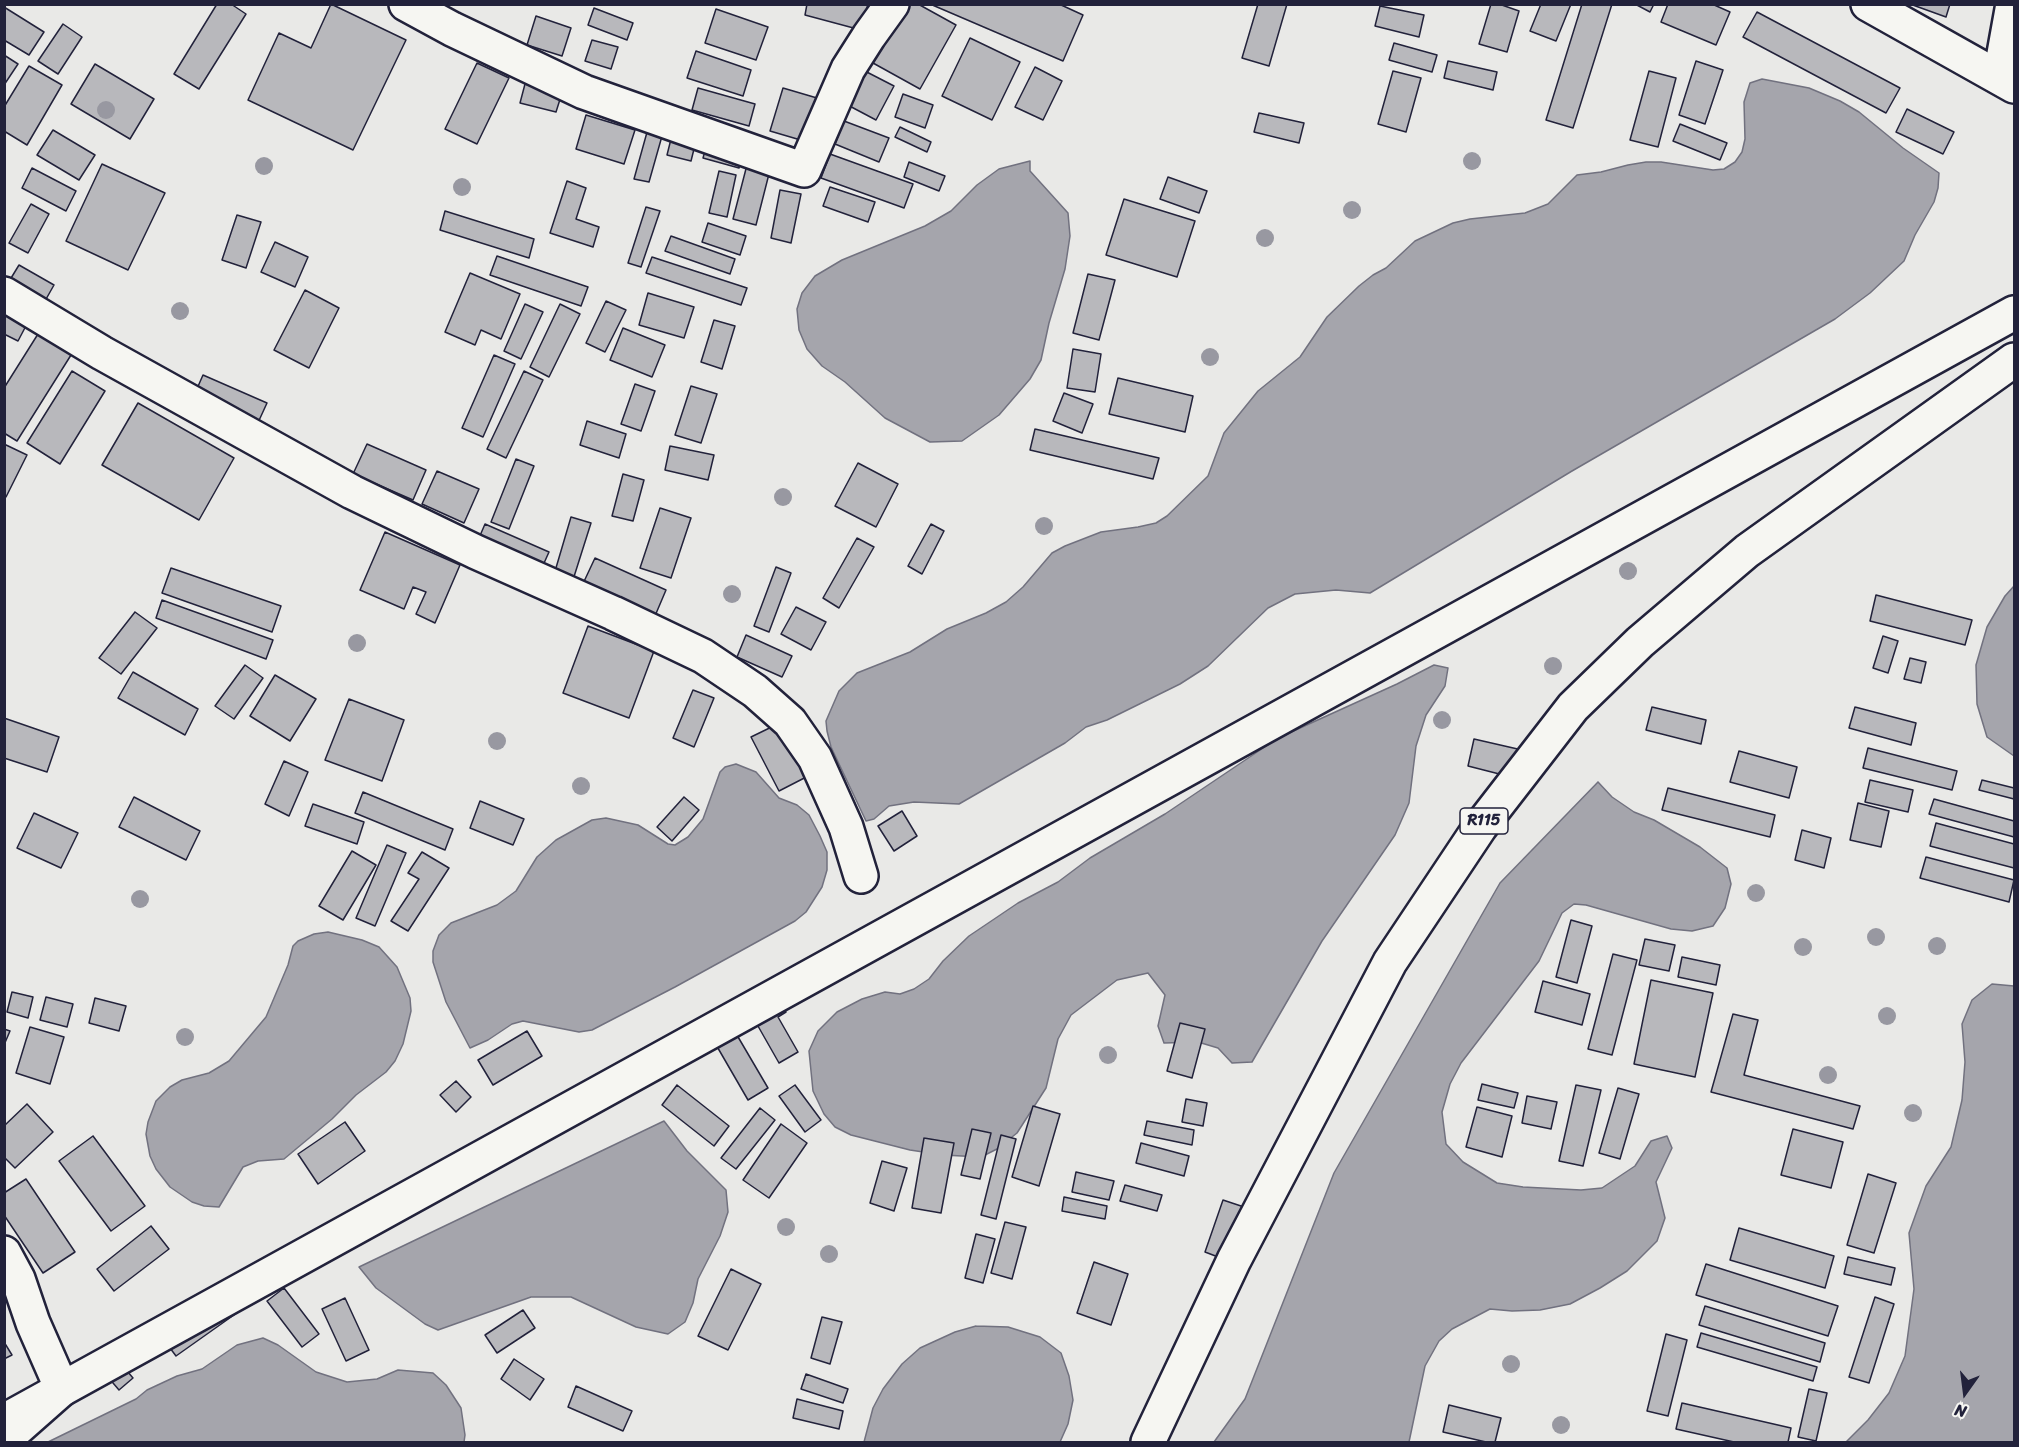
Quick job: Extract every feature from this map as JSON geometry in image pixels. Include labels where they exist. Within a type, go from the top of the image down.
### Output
[{"type":"street","points":[[406,4],[452,29],[584,92],[804,170],[848,69],[868,36],[892,4]]},
{"type":"street","points":[[1868,4],[2007,81],[2013,4]]},
{"type":"street","points":[[4,294],[102,353],[352,492],[476,552],[703,656],[755,692],[790,722],[815,758],[846,827],[861,876]]},
{"type":"street","points":[[4,1421],[2014,313]]},
{"type":"street","name":"R115","points":[[1148,1443],[1234,1260],[1390,962],[1480,827],[1573,707],[1640,642],[1747,550],[2014,360]]},
{"type":"street","points":[[4,1253],[18,1279],[33,1323],[62,1389]]},
{"type":"street","points":[[10,1443],[11,1434],[62,1389]]},
{"type":"shaded area","points":[[1762,79],[1809,88],[1840,101],[1859,112],[1903,148],[1939,173],[1934,202],[1915,235],[1904,261],[1870,293],[1835,319],[1572,471],[1370,593],[1336,590],[1295,594],[1268,608],[1208,666],[1180,684],[1107,720],[1086,727],[1065,743],[959,804],[914,802],[889,806],[874,819],[866,821],[831,747],[826,721],[839,691],[857,673],[910,652],[947,629],[1006,602],[1023,587],[1052,553],[1065,546],[1101,532],[1156,523],[1167,516],[1208,476],[1224,433],[1258,391],[1300,357],[1327,317],[1359,286],[1386,268],[1415,241],[1453,223],[1525,213],[1548,204],[1577,175],[1646,162],[1713,170],[1724,169],[1735,162],[1742,152],[1745,139],[1744,102],[1750,83]]},
{"type":"shaded area","points":[[1030,161],[1030,171],[1068,213],[1070,236],[1065,269],[1041,360],[1030,379],[999,415],[962,441],[930,442],[885,418],[845,382],[822,366],[807,349],[799,330],[797,309],[802,293],[815,276],[842,260],[925,226],[951,211],[977,185],[999,169]]},
{"type":"shaded area","points":[[2014,586],[2014,756],[1987,737],[1977,704],[1976,665],[1987,627],[2005,596]]},
{"type":"shaded area","points":[[1434,665],[1448,668],[1445,686],[1426,715],[1416,746],[1409,803],[1395,835],[1322,941],[1252,1062],[1232,1063],[1218,1048],[1198,1042],[1164,1043],[1158,1026],[1165,995],[1148,973],[1117,980],[1071,1015],[1058,1039],[1046,1088],[1017,1133],[997,1149],[981,1157],[910,1150],[851,1135],[835,1127],[824,1114],[813,1091],[809,1051],[818,1031],[837,1012],[862,999],[885,992],[900,994],[914,989],[929,979],[943,961],[969,936],[1018,903],[1058,882],[1090,858],[1165,814],[1278,738]]},
{"type":"shaded area","points":[[736,764],[756,772],[779,798],[797,805],[809,815],[820,836],[827,852],[827,870],[822,887],[806,912],[795,921],[592,1030],[579,1032],[523,1021],[512,1024],[488,1040],[470,1048],[446,1002],[433,962],[433,951],[439,935],[451,923],[497,905],[516,891],[537,857],[556,840],[592,820],[606,818],[638,825],[668,844],[675,845],[688,837],[703,819],[720,772],[725,767]]},
{"type":"shaded area","points":[[1598,782],[1612,797],[1634,812],[1654,820],[1700,847],[1727,868],[1731,884],[1725,908],[1713,926],[1692,931],[1671,929],[1586,905],[1574,904],[1562,913],[1539,961],[1461,1063],[1450,1084],[1442,1112],[1446,1144],[1463,1162],[1497,1183],[1523,1187],[1581,1190],[1602,1188],[1635,1166],[1651,1141],[1667,1136],[1672,1148],[1656,1182],[1665,1218],[1657,1241],[1627,1271],[1570,1304],[1540,1310],[1490,1309],[1452,1329],[1439,1341],[1425,1366],[1409,1442],[1214,1442],[1245,1399],[1334,1173],[1500,883]]},
{"type":"shaded area","points":[[328,932],[362,940],[379,947],[397,967],[410,998],[411,1011],[403,1044],[395,1061],[386,1072],[356,1095],[332,1119],[284,1159],[258,1161],[243,1167],[219,1207],[192,1202],[170,1187],[156,1169],[150,1156],[146,1134],[156,1101],[170,1087],[182,1080],[209,1073],[229,1061],[266,1017],[288,965],[293,946],[298,941],[314,934]]},
{"type":"shaded area","points":[[1992,984],[2014,986],[2014,1442],[1846,1442],[1868,1420],[1889,1393],[1905,1356],[1914,1289],[1909,1233],[1926,1186],[1951,1147],[1962,1100],[1965,1062],[1962,1024],[1972,1000]]},
{"type":"shaded area","points":[[664,1121],[687,1151],[726,1190],[728,1212],[720,1236],[698,1279],[693,1303],[685,1322],[668,1334],[636,1327],[571,1297],[531,1297],[438,1330],[425,1324],[376,1288],[359,1267]]},
{"type":"shaded area","points":[[976,1326],[1008,1327],[1040,1337],[1061,1353],[1069,1376],[1073,1400],[1068,1424],[1060,1442],[864,1442],[873,1408],[883,1389],[902,1364],[920,1348],[955,1332]]},
{"type":"shaded area","points":[[263,1338],[278,1345],[316,1372],[347,1382],[377,1379],[398,1370],[433,1373],[446,1385],[461,1408],[464,1442],[48,1442],[136,1399],[147,1390],[177,1376],[202,1369],[237,1345]]},
{"type":"building","points":[[217,4],[231,4],[246,14],[199,89],[174,74]]},
{"type":"building","points":[[331,4],[406,40],[353,150],[248,100],[279,33],[311,48]]},
{"type":"building","points":[[807,4],[868,4],[861,30],[805,15]]},
{"type":"building","points":[[904,4],[918,4],[956,25],[920,89],[873,63]]},
{"type":"building","points":[[930,4],[1059,4],[1083,15],[1063,61]]},
{"type":"building","points":[[1258,4],[1287,4],[1269,66],[1242,58]]},
{"type":"building","points":[[1491,4],[1499,4],[1519,11],[1507,52],[1479,44]]},
{"type":"building","points":[[1541,4],[1571,4],[1556,41],[1530,31]]},
{"type":"building","points":[[1582,4],[1612,4],[1573,128],[1546,120]]},
{"type":"building","points":[[1635,4],[1654,4],[1650,12]]},
{"type":"building","points":[[1668,4],[1712,4],[1730,12],[1716,45],[1661,22]]},
{"type":"building","points":[[1910,4],[1950,4],[1946,17]]},
{"type":"building","points":[[1380,6],[1424,15],[1419,37],[1375,26]]},
{"type":"building","points":[[4,7],[44,32],[29,55],[4,40]]},
{"type":"building","points":[[594,8],[633,23],[627,40],[588,25]]},
{"type":"building","points":[[716,9],[768,27],[756,60],[705,43]]},
{"type":"building","points":[[1757,12],[1900,88],[1886,113],[1743,37]]},
{"type":"building","points":[[536,16],[571,28],[562,56],[527,45]]},
{"type":"building","points":[[63,24],[82,37],[58,74],[38,61]]},
{"type":"building","points":[[970,38],[1020,62],[992,120],[942,96]]},
{"type":"building","points":[[592,40],[618,47],[611,69],[585,61]]},
{"type":"building","points":[[1394,43],[1437,55],[1432,72],[1389,60]]},
{"type":"building","points":[[696,51],[751,70],[743,96],[687,78]]},
{"type":"building","points":[[4,55],[18,64],[4,85]]},
{"type":"building","points":[[1448,61],[1497,72],[1493,90],[1444,78]]},
{"type":"building","points":[[1696,61],[1723,70],[1705,124],[1679,115]]},
{"type":"building","points":[[477,63],[509,78],[477,144],[445,129]]},
{"type":"building","points":[[95,64],[154,99],[130,139],[71,104]]},
{"type":"building","points":[[29,66],[62,85],[27,145],[4,131],[4,107]]},
{"type":"building","points":[[1035,67],[1062,81],[1043,120],[1015,107]]},
{"type":"building","points":[[859,68],[894,86],[876,120],[842,102]]},
{"type":"building","points":[[1393,71],[1421,78],[1406,132],[1378,124]]},
{"type":"building","points":[[1649,71],[1676,78],[1658,147],[1630,140]]},
{"type":"building","points":[[525,84],[562,93],[556,112],[520,103]]},
{"type":"building","points":[[698,88],[755,104],[749,126],[692,110]]},
{"type":"building","points":[[783,88],[817,98],[804,141],[770,131]]},
{"type":"building","points":[[903,94],[933,105],[925,128],[895,117]]},
{"type":"building","points":[[1907,109],[1954,132],[1943,154],[1896,132]]},
{"type":"building","points":[[1259,113],[1304,123],[1299,143],[1254,132]]},
{"type":"building","points":[[586,115],[635,130],[624,164],[576,149]]},
{"type":"building","points":[[844,121],[889,138],[879,162],[835,144]]},
{"type":"building","points":[[1680,124],[1727,143],[1720,160],[1673,141]]},
{"type":"building","points":[[649,125],[664,129],[649,182],[634,179]]},
{"type":"building","points":[[900,127],[931,142],[927,152],[895,137]]},
{"type":"building","points":[[53,130],[95,155],[79,180],[37,155]]},
{"type":"building","points":[[671,139],[695,145],[691,161],[667,155]]},
{"type":"building","points":[[707,144],[743,154],[739,168],[703,158]]},
{"type":"building","points":[[830,154],[913,184],[904,208],[821,178]]},
{"type":"building","points":[[748,161],[771,166],[756,225],[733,219]]},
{"type":"building","points":[[909,162],[945,176],[939,191],[904,177]]},
{"type":"building","points":[[102,164],[165,193],[128,270],[66,241]]},
{"type":"building","points":[[32,168],[76,191],[66,211],[22,188]]},
{"type":"building","points":[[719,171],[736,175],[727,217],[709,213]]},
{"type":"building","points":[[1168,177],[1207,191],[1199,213],[1160,199]]},
{"type":"building","points":[[567,181],[586,188],[576,219],[599,227],[593,247],[550,233]]},
{"type":"building","points":[[830,187],[875,202],[868,222],[823,206]]},
{"type":"building","points":[[780,190],[801,194],[791,243],[771,238]]},
{"type":"building","points":[[1124,199],[1195,221],[1177,277],[1106,255]]},
{"type":"building","points":[[31,204],[49,214],[28,253],[9,243]]},
{"type":"building","points":[[646,207],[660,211],[641,267],[628,263]]},
{"type":"building","points":[[445,211],[534,239],[529,258],[440,230]]},
{"type":"building","points":[[237,215],[261,222],[246,268],[222,260]]},
{"type":"building","points":[[708,223],[746,236],[740,255],[702,242]]},
{"type":"building","points":[[671,236],[735,259],[730,274],[665,251]]},
{"type":"building","points":[[275,242],[308,257],[295,287],[261,272]]},
{"type":"building","points":[[497,256],[588,287],[581,306],[490,275]]},
{"type":"building","points":[[652,257],[747,288],[741,305],[646,273]]},
{"type":"building","points":[[19,265],[54,285],[41,308],[5,288]]},
{"type":"building","points":[[470,273],[520,294],[501,339],[481,330],[475,345],[445,332]]},
{"type":"building","points":[[1088,274],[1115,280],[1099,340],[1073,333]]},
{"type":"building","points":[[305,290],[339,308],[309,368],[274,350]]},
{"type":"building","points":[[648,293],[694,307],[684,338],[639,325]]},
{"type":"building","points":[[606,301],[626,310],[605,352],[586,343]]},
{"type":"building","points":[[525,304],[543,312],[521,359],[504,351]]},
{"type":"building","points":[[560,304],[580,314],[549,377],[530,367]]},
{"type":"building","points":[[55,307],[88,328],[17,441],[4,433],[4,388]]},
{"type":"building","points":[[4,309],[28,322],[18,341],[4,334]]},
{"type":"building","points":[[714,320],[735,326],[722,369],[701,362]]},
{"type":"building","points":[[623,328],[665,345],[652,377],[610,360]]},
{"type":"building","points":[[1073,349],[1101,354],[1095,392],[1067,388]]},
{"type":"building","points":[[494,355],[515,364],[483,437],[462,428]]},
{"type":"building","points":[[72,371],[105,391],[60,464],[27,443]]},
{"type":"building","points":[[524,371],[543,380],[506,458],[487,449]]},
{"type":"building","points":[[203,375],[267,403],[256,427],[192,400]]},
{"type":"building","points":[[1118,378],[1193,396],[1185,432],[1109,414]]},
{"type":"building","points":[[635,384],[655,391],[641,431],[621,424]]},
{"type":"building","points":[[691,386],[717,394],[701,443],[675,435]]},
{"type":"building","points":[[1064,393],[1093,404],[1082,433],[1053,421]]},
{"type":"building","points":[[138,403],[234,458],[199,520],[102,465]]},
{"type":"building","points":[[587,421],[626,434],[619,458],[580,445]]},
{"type":"building","points":[[1035,429],[1159,458],[1153,479],[1030,450]]},
{"type":"building","points":[[4,444],[27,455],[6,497],[4,496]]},
{"type":"building","points":[[367,444],[426,470],[413,500],[353,474]]},
{"type":"building","points":[[670,446],[714,455],[708,480],[665,470]]},
{"type":"building","points":[[516,459],[534,466],[509,529],[491,522]]},
{"type":"building","points":[[858,463],[898,484],[876,527],[835,506]]},
{"type":"building","points":[[437,471],[479,489],[464,523],[422,504]]},
{"type":"building","points":[[623,474],[644,480],[633,521],[612,516]]},
{"type":"building","points":[[660,508],[691,518],[671,578],[640,568]]},
{"type":"building","points":[[571,517],[591,523],[572,583],[553,578]]},
{"type":"building","points":[[485,524],[549,552],[540,572],[476,545]]},
{"type":"building","points":[[931,524],[944,531],[922,574],[908,566]]},
{"type":"building","points":[[385,532],[460,565],[435,623],[416,614],[426,592],[413,587],[404,609],[360,590]]},
{"type":"building","points":[[857,538],[874,547],[839,608],[823,598]]},
{"type":"building","points":[[595,558],[666,590],[652,623],[580,590]]},
{"type":"building","points":[[776,567],[791,573],[769,632],[754,626]]},
{"type":"building","points":[[171,568],[281,606],[272,632],[162,593]]},
{"type":"building","points":[[1876,595],[1972,620],[1965,645],[1870,621]]},
{"type":"building","points":[[162,600],[273,640],[266,659],[156,618]]},
{"type":"building","points":[[796,607],[826,622],[811,650],[781,634]]},
{"type":"building","points":[[135,612],[157,628],[121,674],[99,658]]},
{"type":"building","points":[[588,626],[654,651],[629,718],[563,693]]},
{"type":"building","points":[[746,635],[792,656],[782,677],[737,657]]},
{"type":"building","points":[[1883,636],[1898,641],[1888,673],[1873,668]]},
{"type":"building","points":[[1910,658],[1926,662],[1921,683],[1904,679]]},
{"type":"building","points":[[245,665],[263,678],[234,719],[215,706]]},
{"type":"building","points":[[133,672],[198,709],[185,735],[118,698]]},
{"type":"building","points":[[275,675],[316,699],[290,741],[250,716]]},
{"type":"building","points":[[693,690],[714,698],[694,747],[673,738]]},
{"type":"building","points":[[349,699],[404,720],[382,781],[325,760]]},
{"type":"building","points":[[1652,707],[1706,720],[1701,744],[1646,730]]},
{"type":"building","points":[[1855,707],[1916,723],[1911,745],[1849,728]]},
{"type":"building","points":[[4,718],[59,737],[47,772],[4,758]]},
{"type":"building","points":[[788,719],[816,772],[779,791],[751,737]]},
{"type":"building","points":[[1474,739],[1522,750],[1515,778],[1468,766]]},
{"type":"building","points":[[1868,748],[1957,771],[1952,790],[1863,768]]},
{"type":"building","points":[[1739,751],[1797,767],[1789,798],[1730,782]]},
{"type":"building","points":[[284,761],[308,772],[289,816],[265,804]]},
{"type":"building","points":[[1870,780],[1913,790],[1908,812],[1865,802]]},
{"type":"building","points":[[1982,780],[2014,788],[2014,799],[1979,790]]},
{"type":"building","points":[[1668,788],[1775,815],[1770,837],[1662,810]]},
{"type":"building","points":[[363,792],[453,829],[445,850],[355,813]]},
{"type":"building","points":[[134,797],[200,831],[186,860],[119,827]]},
{"type":"building","points":[[684,797],[699,810],[672,841],[657,827]]},
{"type":"building","points":[[1934,799],[2014,821],[2014,837],[1929,814]]},
{"type":"building","points":[[480,801],[524,819],[513,845],[470,828]]},
{"type":"building","points":[[1858,803],[1889,811],[1881,847],[1850,840]]},
{"type":"building","points":[[313,804],[364,822],[357,844],[305,826]]},
{"type":"building","points":[[902,811],[917,836],[894,851],[878,826]]},
{"type":"building","points":[[34,813],[78,833],[61,868],[17,848]]},
{"type":"building","points":[[1936,823],[2014,844],[2014,868],[1930,846]]},
{"type":"building","points":[[1802,830],[1831,838],[1824,868],[1795,860]]},
{"type":"building","points":[[387,845],[406,853],[375,926],[356,918]]},
{"type":"building","points":[[352,851],[376,865],[343,920],[319,906]]},
{"type":"building","points":[[422,852],[449,868],[408,931],[391,921],[419,879],[408,873]]},
{"type":"building","points":[[1926,857],[2014,880],[2009,902],[1920,878]]},
{"type":"building","points":[[1571,920],[1592,926],[1577,983],[1556,977]]},
{"type":"building","points":[[1645,939],[1675,945],[1669,971],[1639,965]]},
{"type":"building","points":[[1613,954],[1637,960],[1612,1055],[1588,1049]]},
{"type":"building","points":[[1682,957],[1720,965],[1716,985],[1678,977]]},
{"type":"building","points":[[1651,980],[1713,993],[1695,1077],[1634,1064]]},
{"type":"building","points":[[1543,981],[1590,994],[1582,1025],[1535,1012]]},
{"type":"building","points":[[774,990],[786,1012],[778,1017],[798,1052],[779,1063],[746,1005]]},
{"type":"building","points":[[12,992],[33,997],[28,1018],[7,1012]]},
{"type":"building","points":[[46,997],[73,1004],[67,1027],[40,1020]]},
{"type":"building","points":[[95,998],[126,1006],[119,1031],[89,1023]]},
{"type":"building","points":[[724,1013],[768,1088],[748,1100],[704,1024]]},
{"type":"building","points":[[1733,1014],[1758,1020],[1744,1075],[1860,1106],[1853,1129],[1711,1092]]},
{"type":"building","points":[[1180,1023],[1205,1029],[1192,1078],[1167,1071]]},
{"type":"building","points":[[30,1027],[64,1037],[50,1084],[16,1073]]},
{"type":"building","points":[[4,1029],[10,1031],[4,1045]]},
{"type":"building","points":[[527,1031],[542,1056],[493,1085],[478,1060]]},
{"type":"building","points":[[456,1081],[471,1097],[456,1112],[440,1095]]},
{"type":"building","points":[[1482,1084],[1518,1093],[1514,1108],[1478,1100]]},
{"type":"building","points":[[677,1085],[729,1126],[714,1146],[662,1105]]},
{"type":"building","points":[[795,1085],[821,1120],[805,1132],[779,1096]]},
{"type":"building","points":[[1576,1085],[1601,1090],[1583,1166],[1559,1161]]},
{"type":"building","points":[[1618,1088],[1639,1094],[1620,1159],[1599,1153]]},
{"type":"building","points":[[1527,1096],[1557,1102],[1551,1129],[1522,1123]]},
{"type":"building","points":[[1186,1099],[1207,1103],[1203,1126],[1182,1122]]},
{"type":"building","points":[[27,1104],[53,1132],[15,1168],[4,1157],[4,1126]]},
{"type":"building","points":[[1033,1106],[1060,1114],[1039,1186],[1012,1177]]},
{"type":"building","points":[[1477,1107],[1512,1116],[1502,1157],[1466,1147]]},
{"type":"building","points":[[760,1108],[775,1120],[736,1169],[721,1158]]},
{"type":"building","points":[[1147,1121],[1194,1130],[1192,1145],[1144,1135]]},
{"type":"building","points":[[345,1122],[365,1151],[318,1184],[298,1154]]},
{"type":"building","points":[[781,1124],[807,1143],[769,1198],[743,1180]]},
{"type":"building","points":[[972,1129],[991,1133],[980,1179],[961,1175]]},
{"type":"building","points":[[1793,1129],[1843,1142],[1831,1188],[1781,1175]]},
{"type":"building","points":[[1001,1135],[1016,1139],[996,1219],[981,1215]]},
{"type":"building","points":[[93,1136],[145,1206],[111,1231],[59,1161]]},
{"type":"building","points":[[924,1138],[954,1143],[941,1213],[912,1208]]},
{"type":"building","points":[[1141,1143],[1189,1156],[1184,1176],[1136,1163]]},
{"type":"building","points":[[882,1161],[907,1168],[894,1211],[870,1203]]},
{"type":"building","points":[[1076,1172],[1114,1181],[1109,1200],[1072,1192]]},
{"type":"building","points":[[1868,1174],[1896,1183],[1874,1253],[1847,1245]]},
{"type":"building","points":[[26,1179],[75,1252],[43,1273],[4,1215],[4,1193]]},
{"type":"building","points":[[1125,1185],[1162,1195],[1157,1211],[1120,1201]]},
{"type":"building","points":[[1064,1197],[1107,1206],[1105,1219],[1062,1211]]},
{"type":"building","points":[[1223,1200],[1244,1207],[1226,1260],[1205,1252]]},
{"type":"building","points":[[1005,1222],[1026,1227],[1012,1279],[991,1273]]},
{"type":"building","points":[[151,1226],[169,1249],[114,1291],[97,1269]]},
{"type":"building","points":[[1739,1228],[1834,1256],[1825,1288],[1730,1260]]},
{"type":"building","points":[[976,1234],[995,1239],[983,1283],[965,1278]]},
{"type":"building","points":[[1848,1257],[1895,1268],[1891,1285],[1844,1274]]},
{"type":"building","points":[[1094,1262],[1128,1274],[1111,1325],[1077,1313]]},
{"type":"building","points":[[1706,1264],[1838,1306],[1828,1336],[1696,1295]]},
{"type":"building","points":[[731,1269],[761,1284],[728,1350],[698,1336]]},
{"type":"building","points":[[223,1286],[241,1310],[176,1356],[158,1332]]},
{"type":"building","points":[[284,1288],[319,1334],[302,1347],[267,1301]]},
{"type":"building","points":[[1875,1297],[1894,1304],[1869,1383],[1849,1377]]},
{"type":"building","points":[[345,1298],[369,1350],[346,1361],[322,1309]]},
{"type":"building","points":[[1705,1306],[1825,1343],[1820,1362],[1699,1325]]},
{"type":"building","points":[[523,1310],[535,1328],[497,1353],[485,1335]]},
{"type":"building","points":[[822,1317],[842,1322],[830,1364],[811,1358]]},
{"type":"building","points":[[1701,1333],[1817,1367],[1813,1381],[1697,1347]]},
{"type":"building","points":[[1666,1334],[1687,1340],[1668,1416],[1647,1411]]},
{"type":"building","points":[[4,1342],[12,1355],[4,1359]]},
{"type":"building","points":[[111,1352],[133,1378],[119,1390],[96,1363]]},
{"type":"building","points":[[514,1359],[544,1379],[530,1400],[501,1379]]},
{"type":"building","points":[[806,1374],[848,1389],[843,1403],[801,1389]]},
{"type":"building","points":[[576,1386],[632,1411],[623,1431],[568,1407]]},
{"type":"building","points":[[1809,1389],[1827,1393],[1816,1441],[1798,1437]]},
{"type":"building","points":[[797,1399],[843,1411],[839,1429],[793,1418]]},
{"type":"building","points":[[1682,1403],[1791,1428],[1788,1442],[1734,1442],[1676,1429]]},
{"type":"building","points":[[1449,1405],[1501,1418],[1495,1442],[1443,1432]]}]
